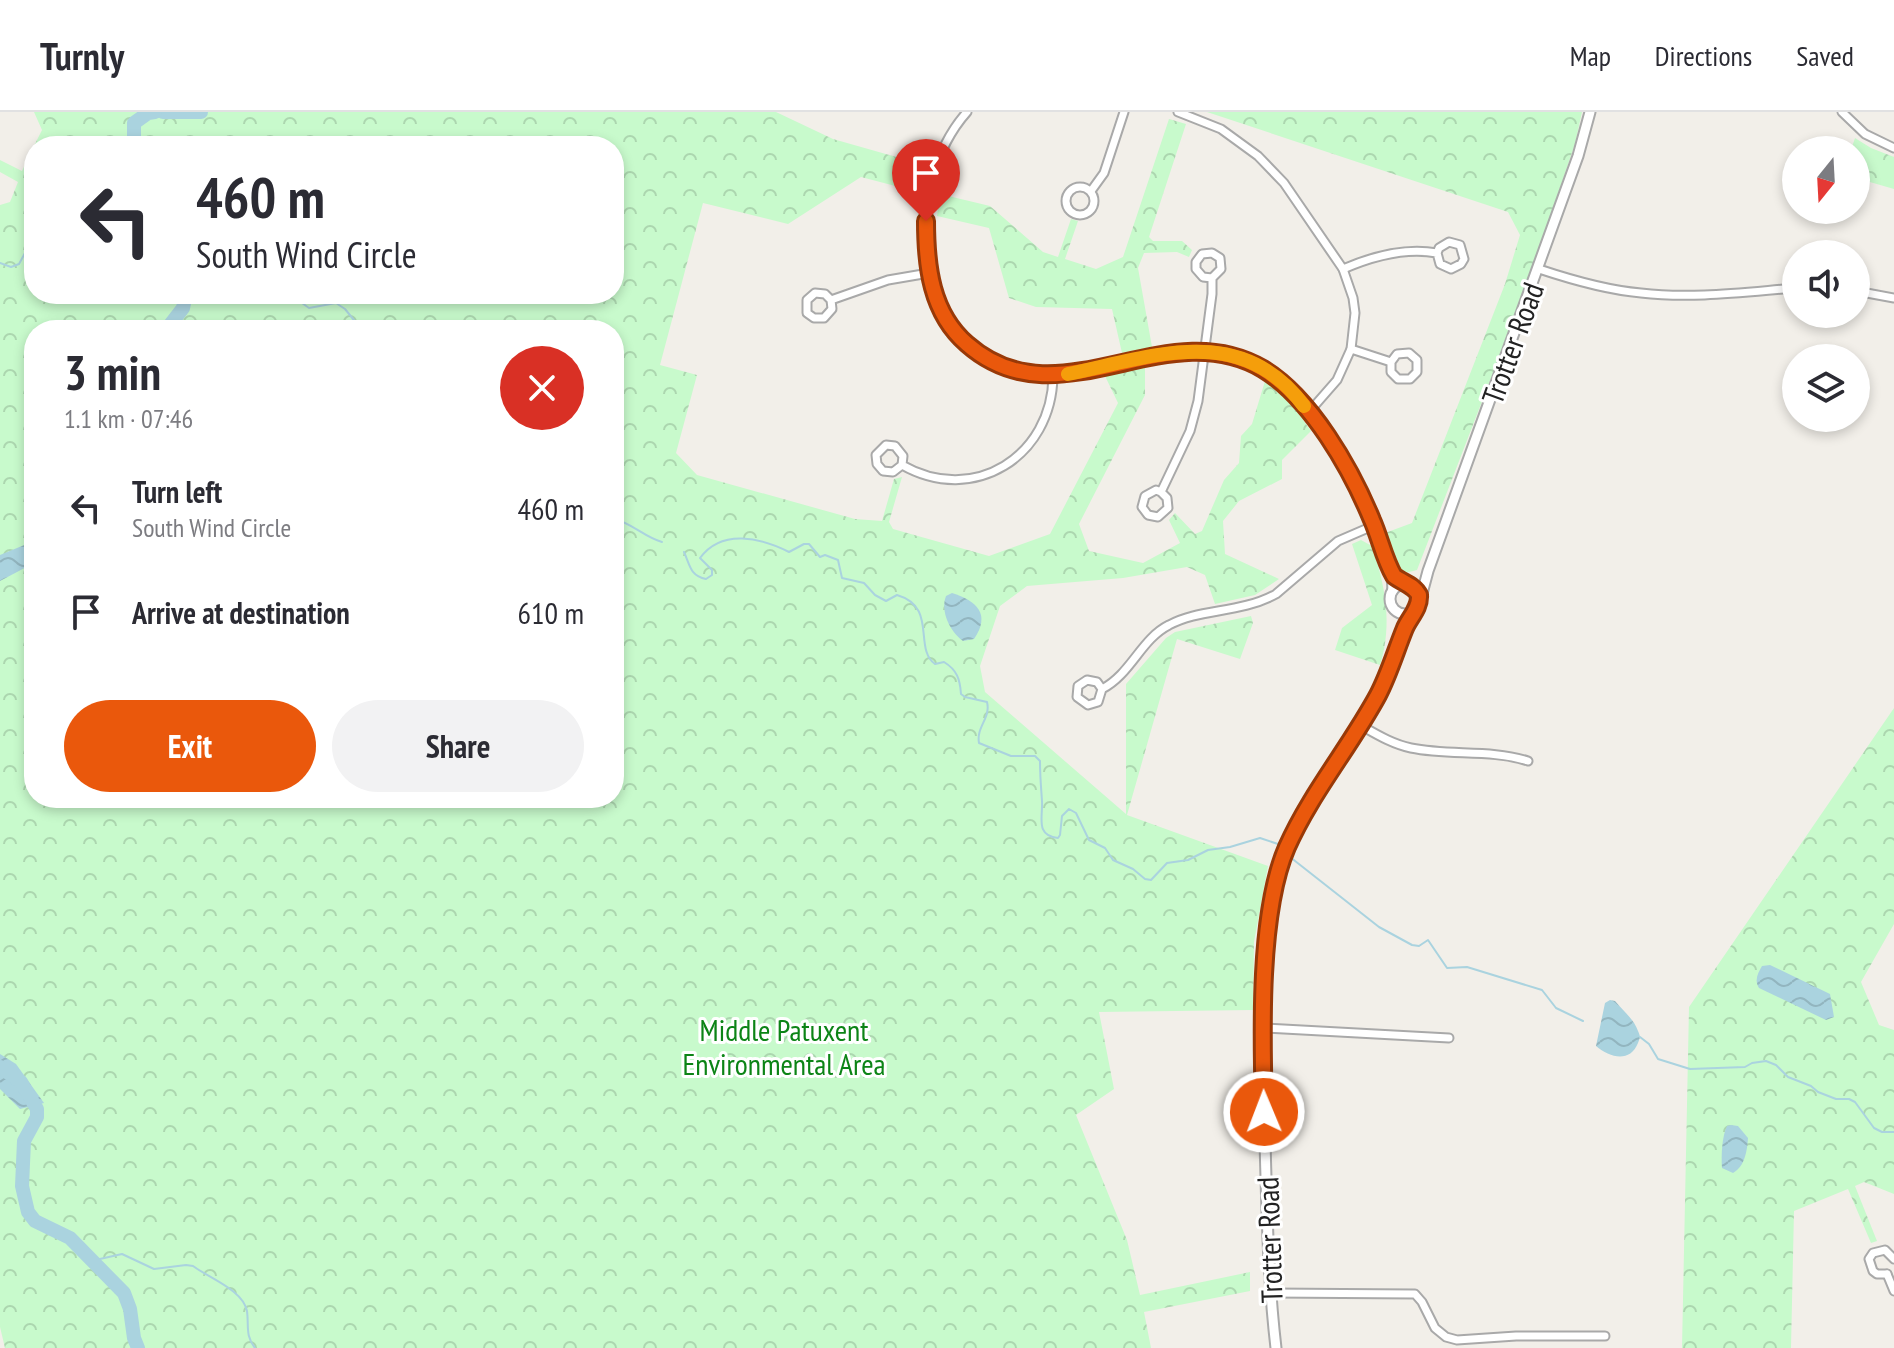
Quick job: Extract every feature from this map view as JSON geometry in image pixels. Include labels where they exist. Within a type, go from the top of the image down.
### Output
[{"type":"street","points":[[952,112],[961,119]]},
{"type":"street","points":[[967,112],[942,156],[930,195],[926,232],[929,273],[945,319],[975,351],[1015,371],[1053,376],[1172,352],[1204,351],[1233,357],[1261,368],[1287,387],[1309,412],[1348,471],[1375,525],[1389,567],[1390,602],[1402,637]]},
{"type":"street","points":[[1091,191],[1104,173],[1124,112]]},
{"type":"street","points":[[1178,112],[1221,129],[1258,156],[1284,183],[1343,269],[1355,313],[1351,349],[1337,380],[1309,412]]},
{"type":"street","name":"Trotter Road","points":[[1276,1348],[1271,1293],[1264,1028],[1268,929],[1280,865],[1306,810],[1379,693],[1418,605],[1539,269],[1590,112]]},
{"type":"street","points":[[1842,112],[1865,134],[1894,148]]},
{"type":"street","points":[[1082,186],[1091,191],[1095,201],[1090,211],[1082,215],[1070,211],[1066,201],[1071,189],[1082,186]]},
{"type":"street","points":[[1343,269],[1390,253],[1437,253]]},
{"type":"street","points":[[1539,269],[1601,287],[1644,294],[1692,295],[1782,289]]},
{"type":"street","points":[[831,300],[888,280],[929,273]]},
{"type":"street","points":[[1161,492],[1190,431],[1198,401],[1212,278]]},
{"type":"street","points":[[1870,294],[1894,298]]},
{"type":"street","points":[[1351,349],[1391,362]]},
{"type":"street","points":[[902,465],[933,477],[962,480],[1005,466],[1030,446],[1039,433],[1051,405],[1053,376]]},
{"type":"street","points":[[1102,689],[1118,680],[1164,627],[1181,620],[1241,609],[1264,600],[1276,594],[1338,541],[1375,525]]},
{"type":"street","points":[[1389,567],[1417,590],[1418,605],[1403,614],[1395,610]]},
{"type":"street","points":[[1392,593],[1397,587],[1417,581],[1428,571]]},
{"type":"street","points":[[1360,725],[1385,739],[1412,748],[1507,755],[1528,761]]},
{"type":"street","points":[[1264,1028],[1449,1038]]},
{"type":"street","points":[[1894,1259],[1890,1252],[1879,1250],[1869,1259],[1877,1274],[1887,1274],[1894,1266]]},
{"type":"street","points":[[1887,1274],[1894,1291]]},
{"type":"street","points":[[1271,1293],[1415,1294],[1435,1328],[1446,1337],[1457,1340],[1516,1336],[1605,1336]]},
{"type":"green space","name":"Middle Patuxent Environmental Area","points":[[34,112],[776,112],[833,139],[928,166],[922,193],[861,177],[788,224],[703,203],[660,365],[697,375],[676,453],[697,475],[855,519],[882,521],[894,479],[902,477],[889,522],[893,529],[989,556],[1050,534],[1118,403],[1105,376],[1145,367],[1145,395],[1079,524],[1089,551],[1143,563],[1180,543],[1169,520],[1175,513],[1195,534],[1202,531],[1224,480],[1239,463],[1241,436],[1252,424],[1265,381],[1294,407],[1311,431],[1282,460],[1282,479],[1239,501],[1223,521],[1225,554],[1279,579],[1255,595],[1215,604],[1205,575],[1187,567],[1123,578],[1027,586],[1000,606],[980,666],[985,692],[1126,814],[1126,684],[1166,638],[1175,632],[1251,616],[1253,623],[1240,659],[1177,639],[1127,815],[1268,866],[1254,942],[1253,1010],[1099,1012],[1114,1089],[1076,1115],[1127,1240],[1140,1295],[1250,1272],[1250,1291],[1144,1312],[1151,1348],[5,1348],[0,1327],[0,205],[10,202],[18,182],[0,172],[0,160],[22,171],[24,167],[24,304],[624,304],[624,136],[39,136],[42,130]]},
{"type":"green space","points":[[1207,112],[1582,112],[1575,144],[1525,290],[1417,570],[1401,574],[1397,571],[1385,533],[1412,523],[1505,284],[1520,235],[1508,212]]},
{"type":"green space","points":[[1169,119],[1186,124],[1149,237],[1153,241],[1182,241],[1192,250],[1189,257],[1177,252],[1144,253],[1138,268],[1152,347],[1122,353],[1112,309],[1036,307],[1009,298],[989,228],[937,216],[940,194],[990,206],[1043,252],[1058,257],[1071,219],[1078,221],[1065,259],[1096,269],[1123,257]]},
{"type":"green space","points":[[1870,147],[1894,157],[1894,189],[1870,182]]},
{"type":"green space","points":[[1361,540],[1372,546],[1384,590],[1387,620],[1380,665],[1335,650],[1342,628],[1372,605],[1352,544]]},
{"type":"green space","points":[[1894,708],[1894,924],[1861,982],[1879,1025],[1894,1030],[1894,1194],[1864,1182],[1855,1186],[1877,1241],[1871,1243],[1848,1189],[1794,1211],[1791,1348],[1682,1348],[1689,1007]]},
{"type":"water","points":[[24,545],[24,568],[0,581],[0,555]]},
{"type":"water","points":[[952,593],[968,600],[979,610],[981,622],[974,639],[963,641],[947,621],[944,602],[946,596]]},
{"type":"water","points":[[1770,965],[1830,994],[1834,1017],[1826,1020],[1759,988],[1759,971],[1762,966]]},
{"type":"water","points":[[1615,1001],[1631,1019],[1640,1035],[1634,1049],[1625,1056],[1613,1056],[1596,1046],[1605,1003]]},
{"type":"water","points":[[0,1054],[16,1064],[44,1103],[20,1109],[0,1089]]},
{"type":"water","points":[[1727,1126],[1738,1126],[1748,1138],[1743,1162],[1733,1173],[1722,1168],[1724,1135]]},
{"type":"waterway","points":[[134,136],[134,123],[155,112]]},
{"type":"waterway","points":[[163,112],[201,112]]},
{"type":"waterway","points":[[0,263],[11,267],[19,264],[24,255]]},
{"type":"waterway","points":[[174,320],[184,304]]},
{"type":"waterway","points":[[303,304],[309,308],[331,304]]},
{"type":"waterway","points":[[338,304],[354,320]]},
{"type":"waterway","points":[[624,523],[662,542]]},
{"type":"waterway","points":[[684,552],[694,573],[706,579],[712,575],[712,570],[700,558],[719,542],[742,538],[789,552],[809,544],[820,557],[825,555],[838,560],[842,578],[864,583],[886,601],[897,595],[910,601],[921,618],[929,657],[935,664],[944,662],[952,668],[959,679],[961,694],[987,702],[979,743],[1011,756],[1035,756],[1040,761],[1042,825],[1046,834],[1058,838],[1062,816],[1069,809],[1076,813],[1089,840],[1105,848],[1113,860],[1151,880],[1167,863],[1188,860],[1208,850],[1260,838],[1281,845]]},
{"type":"waterway","points":[[1290,857],[1379,927],[1412,945],[1419,946],[1428,940],[1447,968],[1467,967],[1542,990],[1556,1008],[1583,1021]]},
{"type":"waterway","points":[[1640,1037],[1649,1044],[1658,1059],[1690,1069],[1745,1067],[1766,1061],[1776,1065],[1788,1077],[1818,1092],[1855,1102],[1874,1128],[1894,1132]]},
{"type":"waterway","points":[[0,1067],[21,1082],[37,1109],[37,1117],[24,1141],[22,1186],[28,1212],[35,1221],[70,1238],[124,1293],[138,1348]]},
{"type":"waterway","points":[[91,1261],[122,1254],[154,1269],[193,1266],[239,1297],[247,1311],[249,1335],[255,1348]]},
{"type":"slow traffic","points":[[1068,374],[1172,352],[1204,351],[1233,357],[1261,368],[1287,387],[1304,406]]},
{"type":"route","points":[[926,221],[929,273],[945,319],[964,342],[1001,366],[1028,374],[1053,376],[1187,350],[1222,354],[1248,362],[1276,378],[1296,396],[1348,471],[1366,504],[1394,576],[1417,590],[1419,595],[1419,606],[1407,625],[1379,693],[1309,805],[1280,865],[1268,929],[1264,993],[1264,1112]]}]
